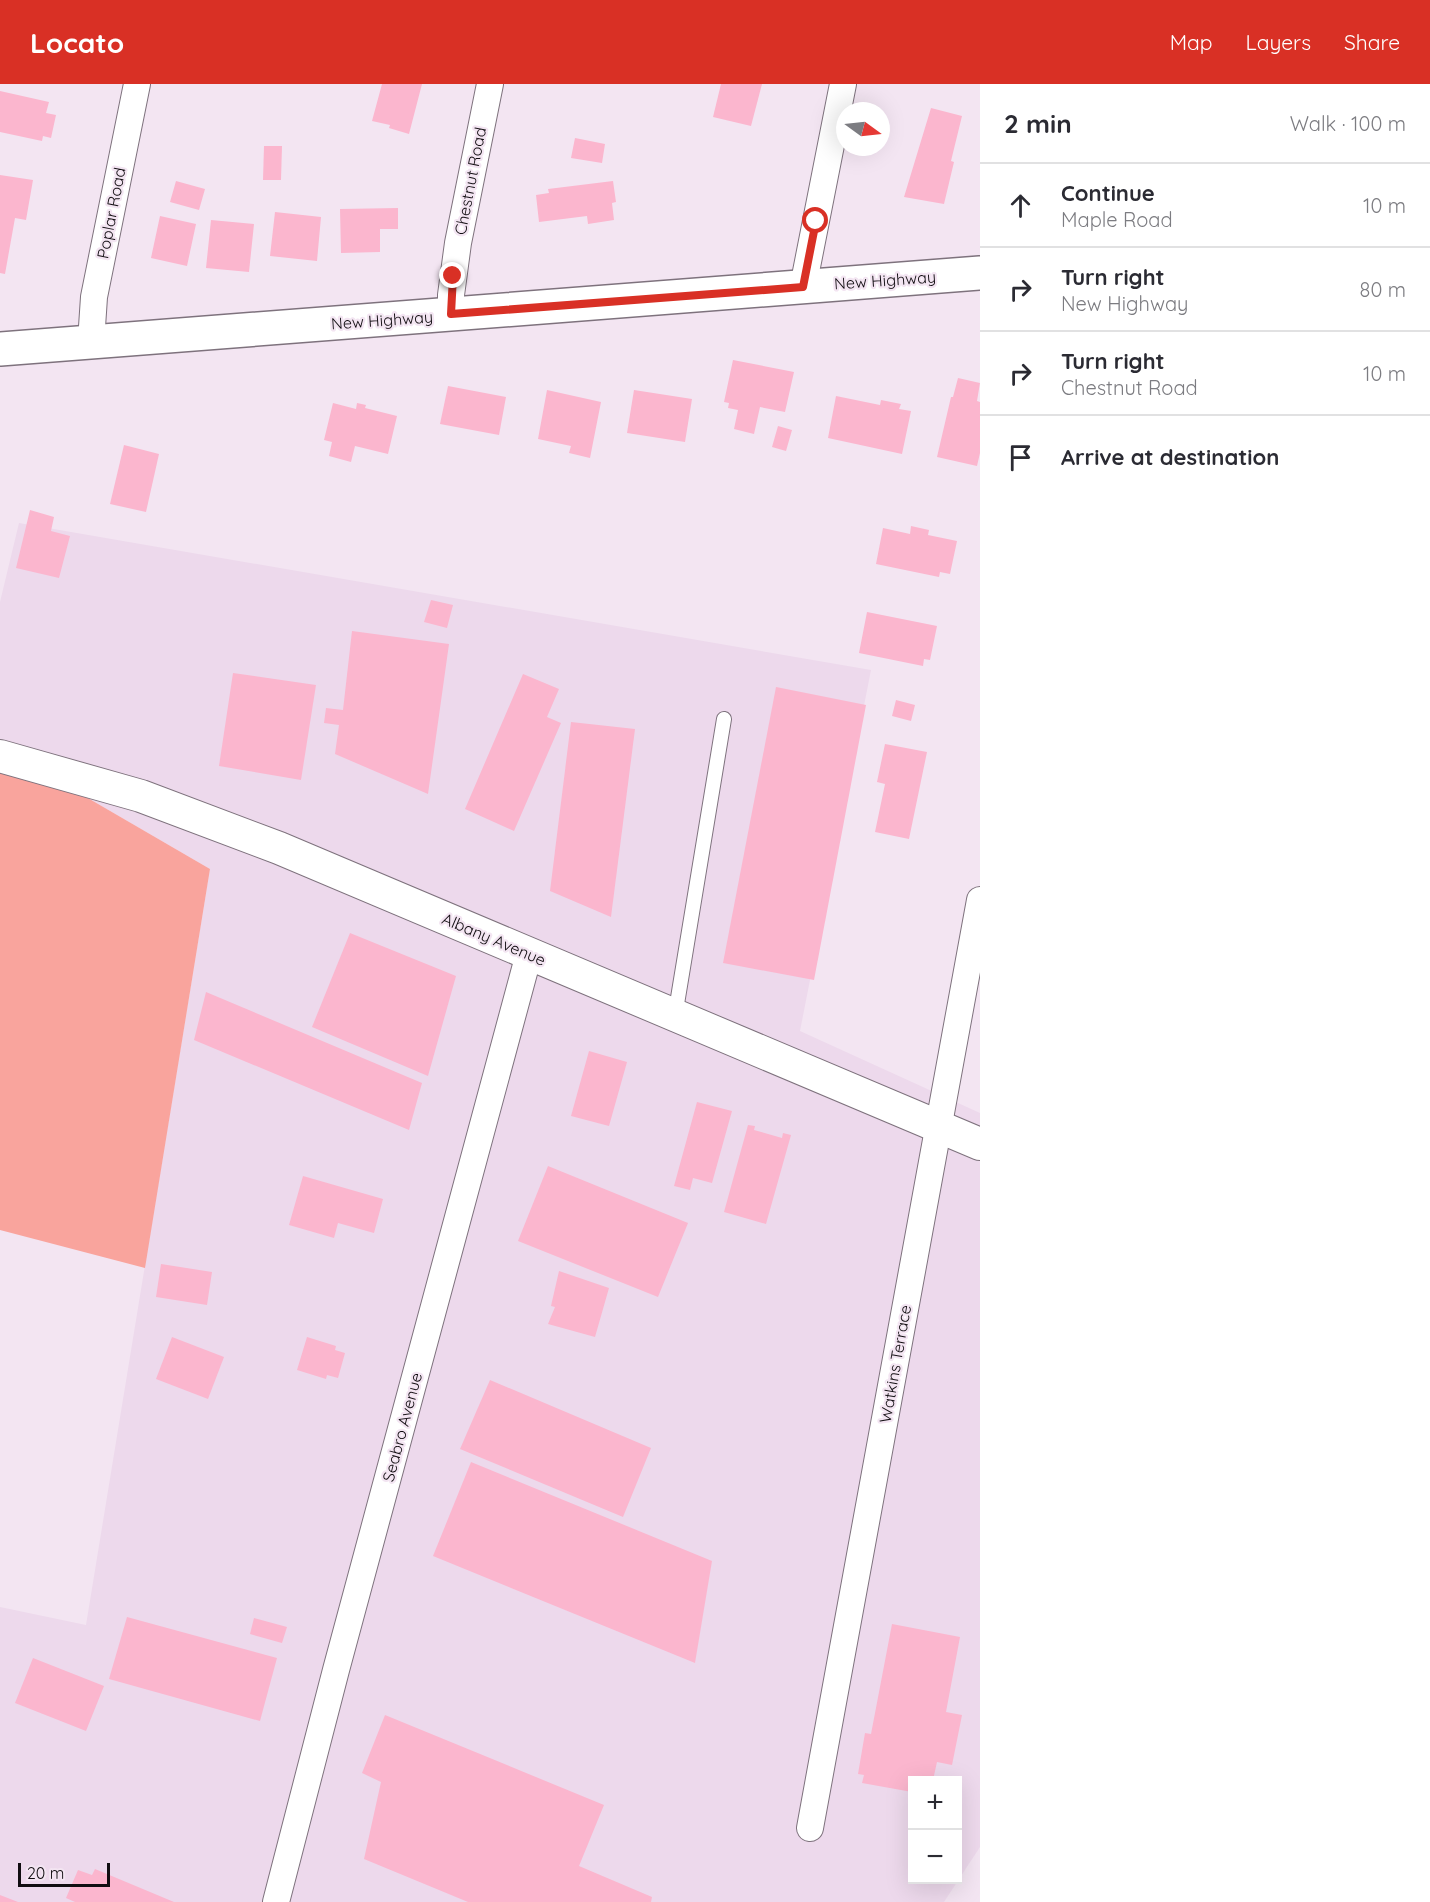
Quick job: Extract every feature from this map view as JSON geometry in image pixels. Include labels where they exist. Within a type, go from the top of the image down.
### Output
[{"type":"main road","name":"New Highway","points":[[0,349],[980,273]]},
{"type":"street","name":"Poplar Road","points":[[91,342],[94,297],[136,84]]},
{"type":"street","name":"Chestnut Road","points":[[451,314],[451,295],[458,243],[490,84]]},
{"type":"street","points":[[803,287],[843,84]]},
{"type":"street","name":"Albany Avenue","points":[[0,756],[141,796],[290,852],[980,1144]]},
{"type":"street","name":"Watkins Terrace","points":[[810,1828],[980,900]]},
{"type":"street","name":"Seabro Avenue","points":[[276,1902],[336,1670],[530,954]]},
{"type":"lane","points":[[675,1016],[724,719]]},
{"type":"shaded area","points":[[19,523],[871,670],[800,1031],[980,1113],[980,1847],[962,1874],[962,1776],[908,1776],[908,1884],[956,1884],[944,1902],[0,1902],[0,1607],[86,1625],[210,869],[0,747],[0,602]]},
{"type":"shaded area","points":[[0,747],[210,869],[145,1268],[0,1230]]},
{"type":"building","points":[[382,84],[422,84],[409,134],[389,128],[390,125],[372,121]]},
{"type":"building","points":[[721,84],[762,84],[751,126],[713,117]]},
{"type":"building","points":[[0,91],[49,102],[46,113],[56,115],[51,138],[43,136],[42,141],[0,132]]},
{"type":"building","points":[[931,108],[962,116],[944,204],[904,197]]},
{"type":"building","points":[[575,138],[605,144],[602,163],[571,158]]},
{"type":"building","points":[[264,146],[282,146],[281,180],[263,180]]},
{"type":"building","points":[[0,175],[33,180],[26,220],[15,218],[5,274],[0,273]]},
{"type":"building","points":[[176,181],[205,189],[199,210],[170,202]]},
{"type":"building","points":[[613,181],[616,202],[612,203],[614,220],[588,224],[587,216],[539,222],[536,195],[549,193],[548,189]]},
{"type":"building","points":[[398,208],[398,229],[380,229],[380,252],[341,253],[340,209]]},
{"type":"building","points":[[275,212],[321,217],[317,261],[270,256]]},
{"type":"building","points":[[160,216],[196,224],[187,266],[151,258]]},
{"type":"building","points":[[211,220],[254,224],[249,272],[206,268]]},
{"type":"building","points":[[733,360],[794,372],[785,412],[760,407],[754,434],[734,429],[738,410],[728,408],[729,403],[724,402]]},
{"type":"building","points":[[958,378],[980,383],[977,401],[980,402],[980,453],[977,466],[937,457],[951,397],[953,397]]},
{"type":"building","points":[[448,386],[506,397],[499,435],[440,424]]},
{"type":"building","points":[[547,390],[601,402],[590,458],[569,453],[571,446],[538,439]]},
{"type":"building","points":[[634,390],[692,399],[685,442],[627,433]]},
{"type":"building","points":[[836,396],[880,405],[881,400],[901,404],[899,409],[911,411],[902,454],[828,438]]},
{"type":"building","points":[[333,403],[356,409],[357,403],[366,405],[365,408],[397,416],[388,454],[355,446],[351,462],[329,456],[332,442],[324,440]]},
{"type":"building","points":[[778,426],[792,430],[786,451],[772,447]]},
{"type":"building","points":[[124,445],[159,454],[146,512],[110,504]]},
{"type":"building","points":[[30,510],[54,517],[51,531],[70,536],[59,578],[16,568]]},
{"type":"building","points":[[911,526],[929,530],[928,535],[957,541],[950,574],[940,572],[939,577],[876,564],[883,528],[910,534]]},
{"type":"building","points":[[431,600],[453,605],[447,628],[424,622]]},
{"type":"building","points":[[867,612],[937,626],[930,660],[924,659],[923,666],[859,653]]},
{"type":"building","points":[[352,631],[449,644],[428,794],[335,754],[339,725],[324,723],[326,708],[343,710]]},
{"type":"building","points":[[233,673],[316,685],[301,780],[219,766]]},
{"type":"building","points":[[523,674],[559,689],[547,717],[561,723],[514,831],[465,809]]},
{"type":"building","points":[[776,687],[866,705],[814,980],[723,963]]},
{"type":"building","points":[[896,700],[915,705],[911,721],[892,716]]},
{"type":"building","points":[[571,722],[635,729],[611,917],[550,891]]},
{"type":"building","points":[[885,744],[927,752],[909,839],[875,832],[885,784],[877,782]]},
{"type":"building","points":[[350,933],[456,976],[428,1076],[312,1027]]},
{"type":"building","points":[[206,992],[422,1083],[409,1130],[194,1040]]},
{"type":"building","points":[[589,1051],[627,1062],[609,1126],[571,1116]]},
{"type":"building","points":[[697,1102],[732,1111],[712,1183],[693,1178],[690,1190],[674,1186]]},
{"type":"building","points":[[748,1125],[755,1126],[754,1130],[782,1138],[783,1133],[791,1135],[766,1224],[724,1212]]},
{"type":"building","points":[[548,1166],[688,1223],[658,1297],[518,1241]]},
{"type":"building","points":[[303,1176],[383,1199],[374,1233],[338,1223],[334,1238],[289,1225]]},
{"type":"building","points":[[161,1264],[212,1272],[207,1305],[156,1297]]},
{"type":"building","points":[[559,1271],[609,1288],[595,1337],[548,1324],[555,1307],[551,1306]]},
{"type":"building","points":[[172,1337],[224,1357],[208,1399],[156,1379]]},
{"type":"building","points":[[307,1337],[336,1346],[335,1350],[345,1353],[338,1378],[327,1375],[326,1379],[297,1370]]},
{"type":"building","points":[[490,1380],[651,1448],[623,1517],[460,1449]]},
{"type":"building","points":[[471,1462],[712,1561],[695,1663],[433,1556]]},
{"type":"building","points":[[127,1617],[277,1658],[260,1721],[109,1679]]},
{"type":"building","points":[[254,1618],[287,1627],[282,1643],[250,1634]]},
{"type":"building","points":[[892,1624],[960,1637],[946,1712],[962,1715],[952,1765],[937,1762],[934,1776],[908,1776],[908,1791],[862,1783],[864,1775],[858,1774],[865,1733],[871,1734]]},
{"type":"building","points":[[33,1658],[104,1686],[86,1731],[15,1703]]},
{"type":"building","points":[[385,1715],[604,1805],[579,1866],[652,1897],[651,1902],[468,1902],[364,1859],[381,1782],[362,1773]]},
{"type":"building","points":[[95,1869],[174,1902],[75,1902],[66,1898],[78,1870],[92,1875]]},
{"type":"building","points":[[0,1895],[18,1902],[0,1902]]},
{"type":"route","points":[[453,276],[451,314],[803,287],[816,221]]}]
